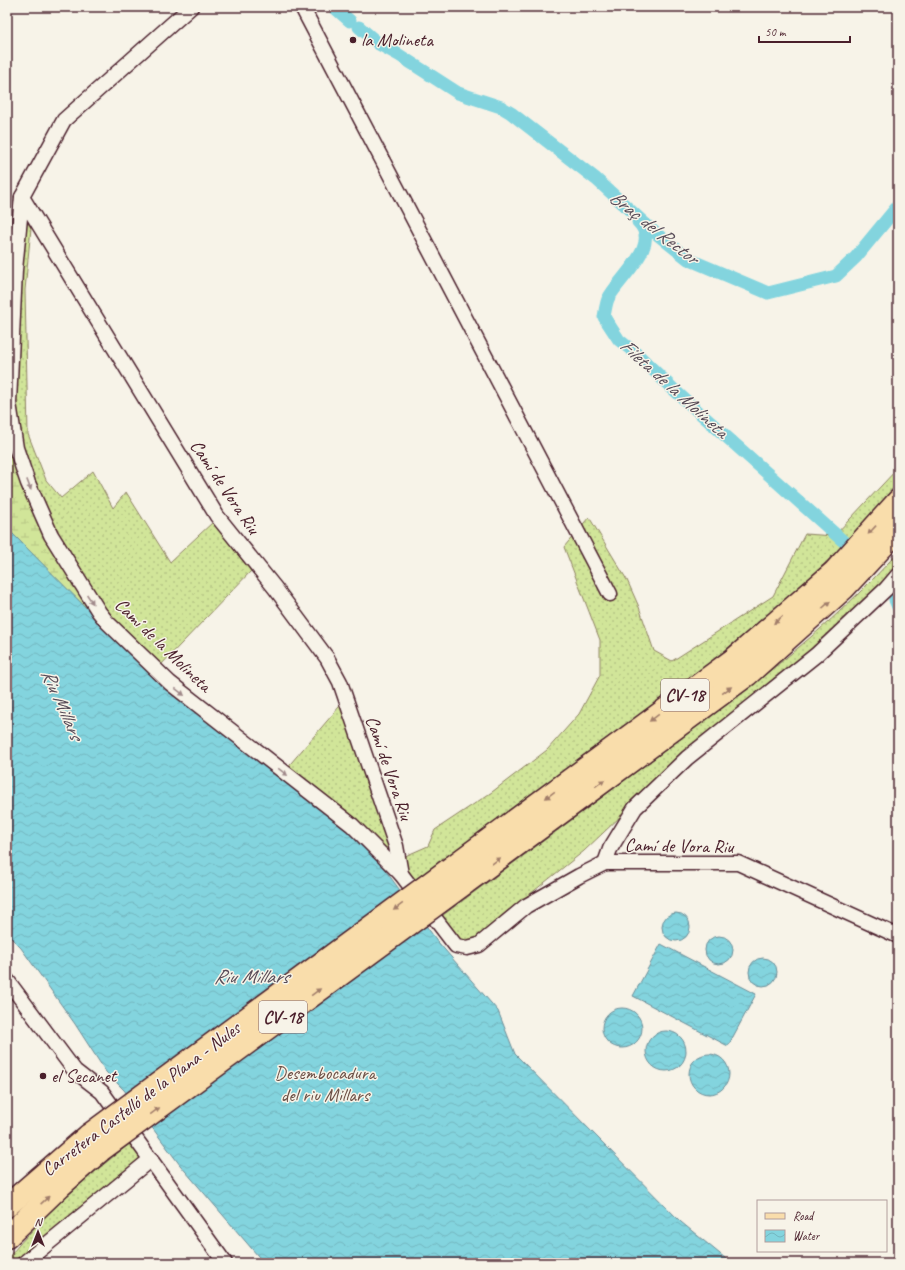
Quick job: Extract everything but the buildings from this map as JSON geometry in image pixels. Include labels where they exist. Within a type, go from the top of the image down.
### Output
[{"type":"main road","name":"CV-18","points":[[458,876],[734,659],[834,572],[898,501]]},
{"type":"main road","name":"CV-18","points":[[458,876],[747,675],[844,588],[898,530]]},
{"type":"main road","name":"Carretera Castelló de la Plana - Nules","points":[[7,1206],[458,876]]},
{"type":"main road","name":"Carretera Castelló de la Plana - Nules","points":[[7,1237],[60,1186],[95,1142]]},
{"type":"street","name":"Camí de la Molineta","points":[[191,7],[64,120],[22,197],[15,270],[9,403],[16,448],[28,483],[44,521],[73,572],[107,622],[170,683],[352,825],[401,874]]},
{"type":"street","points":[[302,7],[610,594]]},
{"type":"street","name":"Camí de Vora Riu","points":[[22,197],[217,516],[275,588],[327,658],[340,682],[396,846],[401,874],[456,946],[467,948],[479,945],[526,906],[605,863],[738,863],[898,936]]},
{"type":"street","points":[[605,863],[610,849],[635,808],[687,758],[816,655],[886,589],[898,575]]},
{"type":"street","points":[[7,980],[75,1071],[102,1092],[152,1159],[225,1263]]},
{"type":"street","points":[[24,1263],[152,1159]]},
{"type":"green space","points":[[23,215],[31,228],[25,290],[28,434],[46,480],[61,498],[93,471],[113,508],[126,492],[170,562],[213,522],[252,570],[158,668],[110,621],[54,534],[31,480],[15,419]]},
{"type":"green space","points":[[7,449],[13,450],[98,620],[7,529]]},
{"type":"green space","points":[[898,468],[898,482],[875,510],[848,541],[791,596],[707,665],[573,763],[413,885],[403,857],[428,846],[435,830],[492,792],[547,750],[579,714],[600,675],[600,640],[564,547],[589,517],[627,580],[639,607],[654,651],[672,661],[773,596],[805,534],[834,536]]},
{"type":"green space","points":[[898,552],[898,567],[877,591],[811,654],[679,761],[584,851],[510,910],[481,936],[460,943],[439,918],[759,680],[817,632],[872,580]]},
{"type":"green space","points":[[345,700],[399,871],[285,770]]},
{"type":"green space","points":[[135,1140],[148,1159],[21,1263],[7,1263],[7,1259],[51,1211],[101,1166]]},
{"type":"water","name":"Riu Millars","points":[[7,528],[137,659],[223,734],[341,823],[377,859],[438,942],[498,1011],[515,1054],[681,1222],[731,1263],[264,1263],[180,1165],[124,1090],[106,1072],[75,1024],[21,948],[7,934]]},
{"type":"water","points":[[676,913],[686,917],[690,927],[686,937],[676,941],[666,937],[662,927],[666,917]]},
{"type":"water","points":[[719,936],[729,940],[733,950],[729,960],[719,964],[709,960],[705,950],[709,940]]},
{"type":"water","points":[[661,944],[756,994],[728,1046],[633,996]]},
{"type":"water","points":[[763,958],[773,962],[777,972],[773,982],[763,986],[753,982],[749,972],[753,962]]},
{"type":"water","points":[[626,1008],[633,1011],[639,1017],[642,1028],[641,1036],[633,1045],[626,1048],[618,1048],[611,1045],[603,1036],[602,1024],[605,1017],[614,1009]]},
{"type":"water","points":[[670,1031],[677,1034],[683,1040],[686,1051],[685,1059],[677,1068],[670,1071],[662,1071],[655,1068],[647,1059],[646,1047],[649,1040],[658,1032]]},
{"type":"water","points":[[713,1054],[720,1057],[726,1063],[729,1074],[728,1082],[720,1091],[713,1094],[705,1094],[698,1091],[690,1082],[689,1070],[692,1063],[701,1055]]},
{"type":"waterway","points":[[334,7],[350,21]]},
{"type":"waterway","name":"Braç del Rector","points":[[359,27],[379,44],[458,93],[501,107],[511,113],[596,179],[653,231],[688,259],[768,293],[836,276],[856,257],[898,206]]},
{"type":"waterway","name":"Fileta de la Molineta","points":[[638,222],[644,231],[645,241],[642,251],[608,299],[604,317],[619,340],[638,355],[673,389],[843,541]]},
{"type":"waterway","name":"Fileta de la Molineta","points":[[895,600],[898,607]]},
{"type":"place","name":"la Molineta","points":[[353,40]]},
{"type":"place","name":"el Secanet","points":[[43,1076]]},
{"type":"park label","name":"Desembocadura del riu Millars","points":[[325,1084]]}]
